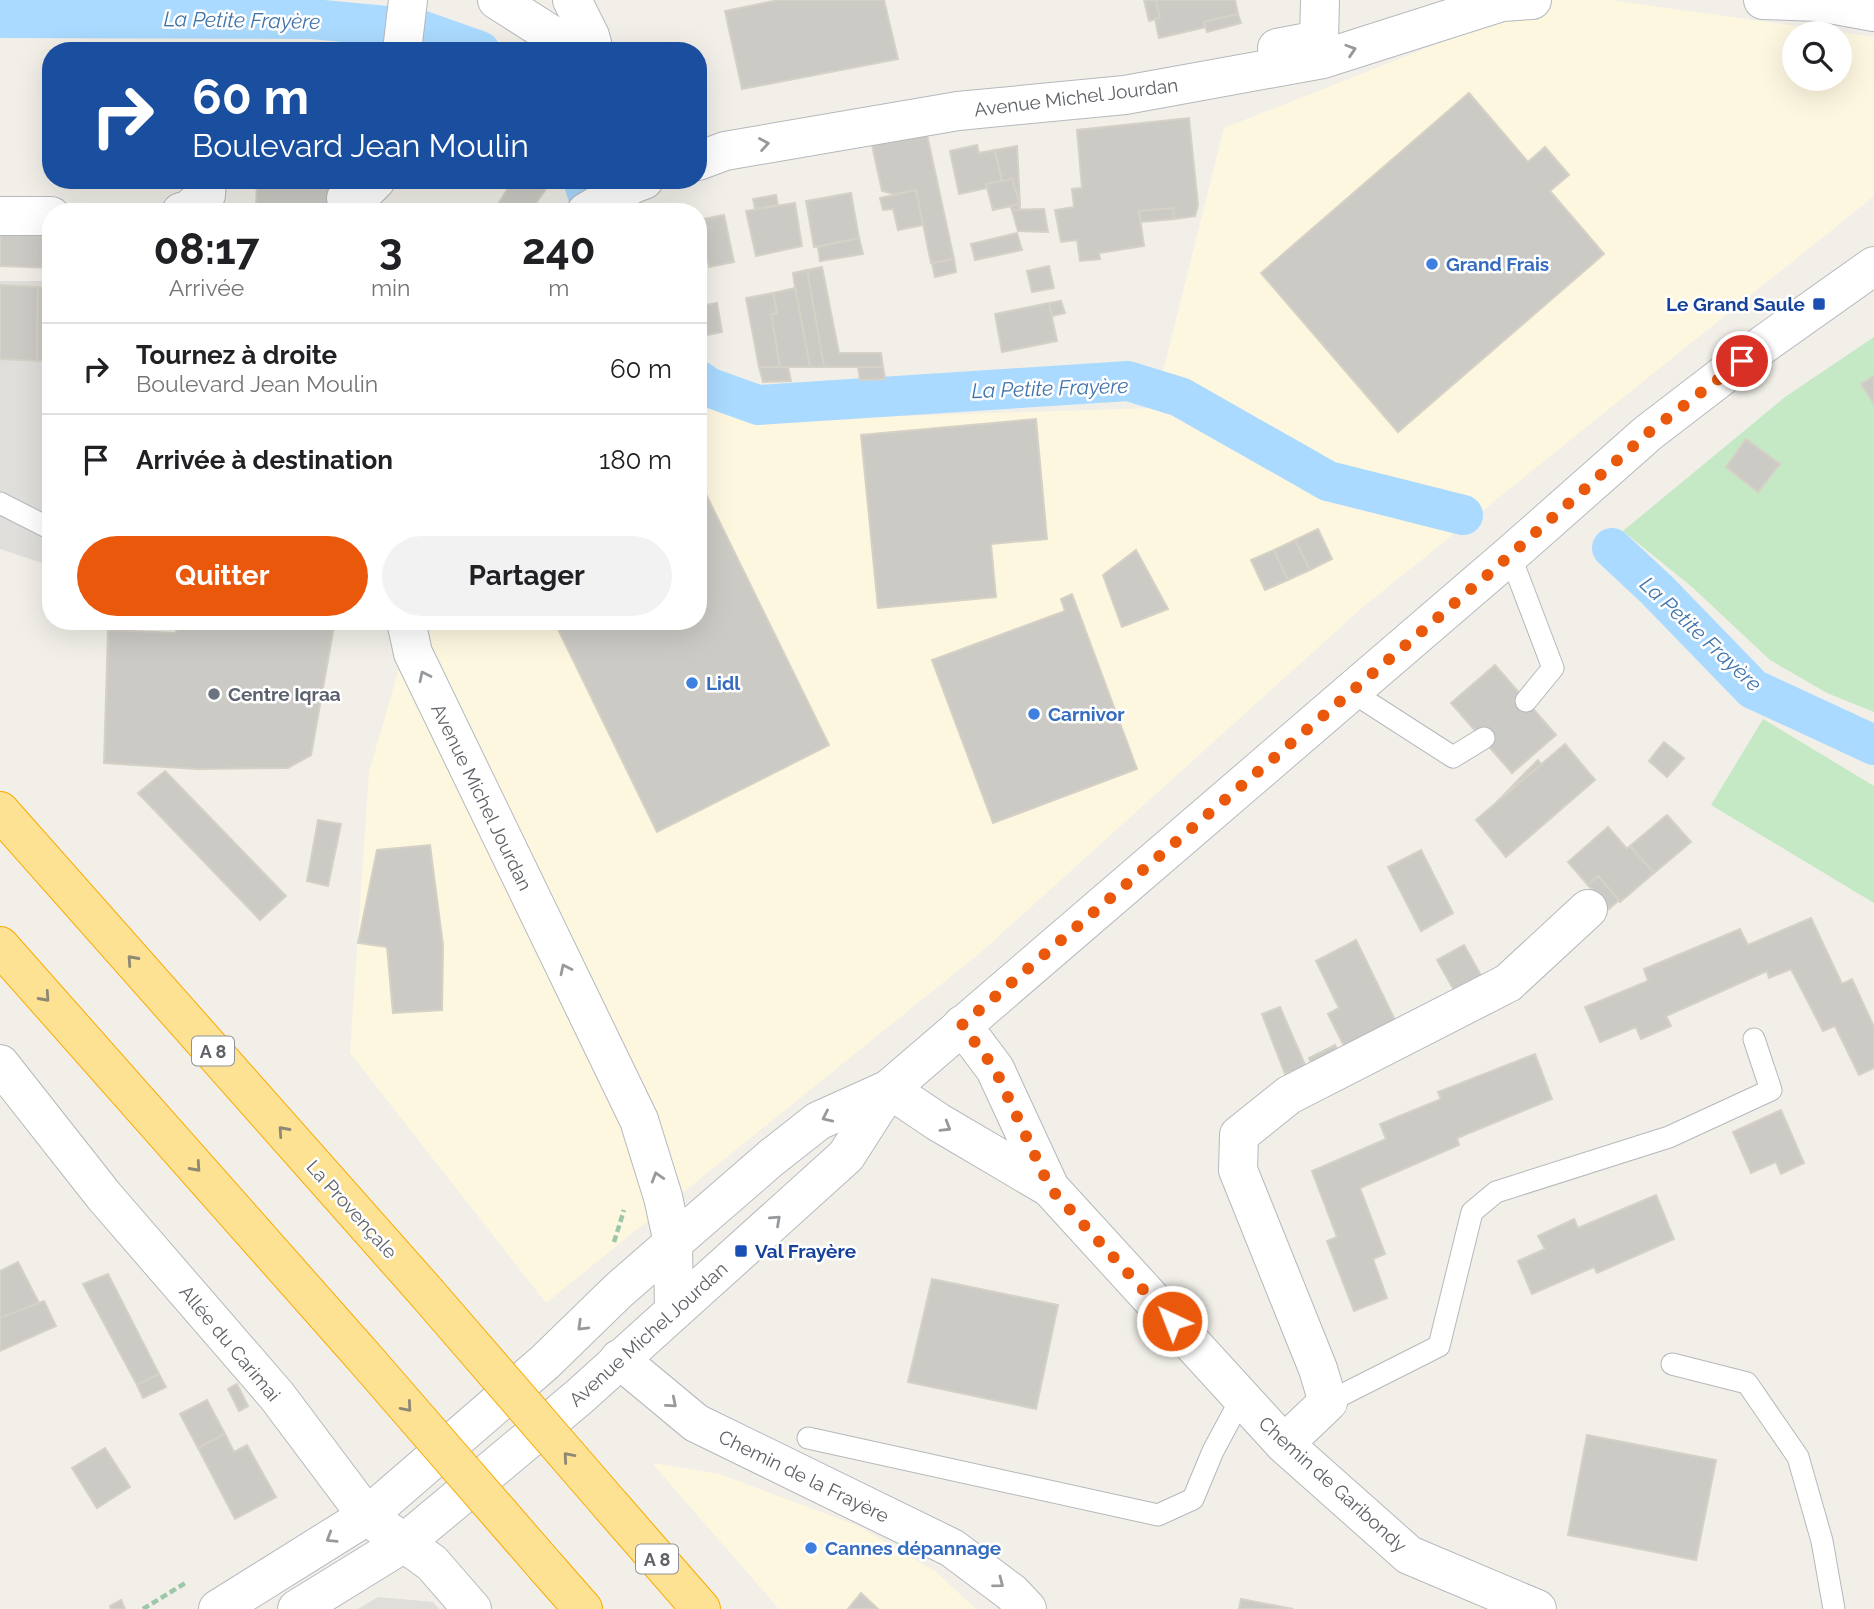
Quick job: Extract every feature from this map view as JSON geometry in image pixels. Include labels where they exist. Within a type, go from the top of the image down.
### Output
[{"type":"highway","name":"La Provençale","points":[[0,811],[426,1292],[701,1609]]},
{"type":"highway","points":[[0,946],[583,1609]]},
{"type":"street","points":[[497,0],[563,42]]},
{"type":"street","points":[[572,0],[592,42]]},
{"type":"street","points":[[1125,95],[1157,68],[1318,40],[1320,0]]},
{"type":"street","name":"Avenue Michel Jourdan","points":[[707,147],[958,111],[1125,95],[1323,59],[1502,2],[1532,0]]},
{"type":"street","points":[[1763,0],[1819,2],[1874,12]]},
{"type":"street","points":[[403,42],[407,3]]},
{"type":"street","points":[[196,203],[206,195],[206,189]]},
{"type":"street","points":[[602,203],[626,189]]},
{"type":"street","points":[[0,216],[42,216]]},
{"type":"street","points":[[218,1609],[368,1516],[545,1362],[618,1291],[771,1158],[818,1121],[889,1088],[1352,692],[1648,433],[1764,344],[1874,266]]},
{"type":"street","name":"Avenue Michel Jourdan","points":[[408,630],[413,653],[639,1120],[663,1197],[673,1243],[674,1311]]},
{"type":"street","points":[[1284,1444],[1328,1402],[1318,1369],[1238,1170],[1239,1135],[1289,1095],[1508,983],[1588,909]]},
{"type":"street","name":"Chemin de Garibondy","points":[[962,1025],[995,1069],[1050,1188]]},
{"type":"street","name":"Allée du Carimai","points":[[0,1063],[104,1196],[277,1396],[368,1516],[432,1563],[472,1609]]},
{"type":"street","name":"Avenue Michel Jourdan","points":[[297,1609],[404,1543],[579,1396],[846,1156],[889,1088]]},
{"type":"street","name":"Chemin de Garibondy","points":[[889,1088],[939,1122],[1050,1188],[1284,1444],[1409,1555],[1537,1609]]},
{"type":"street","name":"Chemin de la Frayère","points":[[620,1359],[696,1423],[952,1548],[1012,1593],[1027,1609]]},
{"type":"lane","points":[[0,503],[42,524]]},
{"type":"lane","points":[[1510,555],[1553,668],[1526,701]]},
{"type":"lane","points":[[1352,692],[1453,757],[1483,738]]},
{"type":"lane","points":[[1328,1402],[1438,1346],[1472,1212],[1496,1192],[1669,1137],[1771,1090],[1754,1039]]},
{"type":"lane","points":[[1672,1364],[1747,1382],[1798,1457],[1822,1541],[1835,1609]]},
{"type":"lane","points":[[808,1438],[1158,1516],[1193,1499],[1213,1451],[1242,1397]]},
{"type":"shaded area","points":[[1549,0],[1610,0],[1782,24],[1782,91],[1852,91],[1852,34],[1874,37],[1874,196],[1364,606],[981,952],[546,1303],[350,1053],[369,772],[410,630],[707,630],[707,403],[747,421],[1154,408],[1224,128]]},
{"type":"shaded area","points":[[0,281],[42,281],[42,563],[0,549]]},
{"type":"shaded area","name":"Cannes dépannage","points":[[652,1463],[719,1474],[858,1526],[935,1571],[976,1609],[779,1609]]},
{"type":"shaded area","points":[[378,1597],[433,1602],[439,1609],[358,1609]]},
{"type":"green space","points":[[1874,337],[1874,712],[1827,693],[1770,660],[1692,587],[1623,531],[1785,397]]},
{"type":"green space","points":[[1763,719],[1874,786],[1874,903],[1711,805]]},
{"type":"building","points":[[778,0],[884,0],[898,59],[742,89],[725,11]]},
{"type":"building","points":[[1144,0],[1156,0],[1160,18],[1149,21]]},
{"type":"building","points":[[1156,0],[1235,0],[1238,14],[1204,22],[1206,27],[1159,38],[1155,19],[1160,18]]},
{"type":"building","points":[[1238,14],[1241,23],[1207,32],[1204,22]]},
{"type":"building","name":"Grand Frais","points":[[1469,93],[1528,162],[1545,147],[1569,175],[1550,191],[1604,254],[1398,432],[1261,273]]},
{"type":"building","points":[[1189,118],[1198,205],[1195,216],[1174,219],[1173,208],[1139,211],[1144,246],[1099,253],[1100,259],[1080,261],[1077,240],[1061,242],[1055,210],[1074,207],[1072,189],[1082,188],[1077,130]]},
{"type":"building","points":[[927,135],[954,259],[931,263],[916,190],[894,194],[882,191],[872,145]]},
{"type":"building","points":[[977,145],[979,153],[995,150],[1002,181],[986,184],[987,188],[959,194],[950,151]]},
{"type":"building","points":[[1017,146],[1020,204],[1012,179],[1002,181],[995,150]]},
{"type":"building","points":[[1012,179],[1020,204],[993,210],[986,184]]},
{"type":"building","points":[[257,189],[358,189],[347,203],[256,203]]},
{"type":"building","points":[[507,189],[546,189],[536,203],[499,203]]},
{"type":"building","points":[[916,190],[923,225],[898,230],[893,209],[883,210],[880,198]]},
{"type":"building","points":[[851,193],[859,238],[814,247],[806,201]]},
{"type":"building","points":[[776,195],[778,205],[755,209],[753,199]]},
{"type":"building","points":[[795,203],[802,246],[756,256],[746,211]]},
{"type":"building","points":[[1020,204],[1020,210],[1012,210],[1010,206]]},
{"type":"building","points":[[1173,208],[1174,219],[1141,222],[1139,211]]},
{"type":"building","points":[[1044,209],[1048,232],[1018,231],[1012,210]]},
{"type":"building","points":[[724,215],[734,262],[709,267],[707,218]]},
{"type":"building","points":[[0,232],[42,234],[42,268],[0,266]]},
{"type":"building","points":[[1017,233],[1022,250],[975,260],[971,244]]},
{"type":"building","points":[[859,238],[863,254],[820,261],[818,247]]},
{"type":"building","points":[[954,259],[956,272],[935,277],[932,263]]},
{"type":"building","points":[[1049,266],[1054,288],[1032,292],[1027,271]]},
{"type":"building","points":[[822,267],[839,353],[881,353],[883,367],[824,367],[807,270]]},
{"type":"building","points":[[807,270],[824,367],[810,367],[795,288],[793,273]]},
{"type":"building","points":[[0,285],[38,287],[37,361],[0,359]]},
{"type":"building","points":[[38,287],[42,287],[42,361],[37,361]]},
{"type":"building","points":[[795,288],[810,367],[780,367],[771,314],[777,313],[773,293]]},
{"type":"building","points":[[773,293],[777,313],[771,314],[780,367],[759,367],[746,298]]},
{"type":"building","points":[[1061,301],[1065,313],[1052,316],[1049,303]]},
{"type":"building","points":[[717,303],[722,332],[707,335],[707,305]]},
{"type":"building","points":[[1049,303],[1057,341],[1002,352],[995,314]]},
{"type":"building","points":[[759,367],[788,367],[791,381],[763,382]]},
{"type":"building","points":[[858,367],[883,367],[885,379],[860,380]]},
{"type":"building","points":[[1874,376],[1874,404],[1861,384]]},
{"type":"building","points":[[1036,419],[1047,539],[991,544],[996,597],[878,608],[861,435]]},
{"type":"building","points":[[1746,439],[1780,464],[1758,492],[1726,467]]},
{"type":"building","name":"Lidl","points":[[707,496],[829,745],[657,832],[558,630],[707,630]]},
{"type":"building","points":[[1318,529],[1332,559],[1310,570],[1295,540]]},
{"type":"building","points":[[1295,540],[1310,570],[1288,580],[1274,550]]},
{"type":"building","points":[[1136,550],[1168,609],[1122,627],[1103,575]]},
{"type":"building","points":[[1274,550],[1288,580],[1265,590],[1251,560]]},
{"type":"building","name":"Carnivor","points":[[1072,594],[1137,769],[993,823],[932,660],[1065,611],[1061,599]]},
{"type":"building","name":"Centre Iqraa","points":[[108,630],[176,633],[176,630],[333,630],[311,755],[288,768],[197,769],[104,763]]},
{"type":"building","points":[[1495,665],[1556,735],[1512,773],[1451,703]]},
{"type":"building","points":[[1664,742],[1684,758],[1667,777],[1649,761]]},
{"type":"building","points":[[1565,744],[1595,780],[1506,857],[1476,820]]},
{"type":"building","points":[[1538,760],[1541,764],[1497,802],[1527,771]]},
{"type":"building","points":[[165,771],[286,896],[260,920],[138,793]]},
{"type":"building","points":[[1667,815],[1691,842],[1654,873],[1630,846]]},
{"type":"building","points":[[318,820],[341,824],[328,886],[307,881]]},
{"type":"building","points":[[1608,827],[1627,849],[1630,846],[1654,873],[1620,902],[1598,876],[1588,885],[1568,862]]},
{"type":"building","points":[[430,845],[443,945],[442,1010],[393,1013],[387,947],[358,943],[377,850]]},
{"type":"building","points":[[1421,850],[1453,913],[1421,931],[1388,867]]},
{"type":"building","points":[[1598,876],[1619,900],[1609,909],[1588,885]]},
{"type":"building","points":[[1811,918],[1842,984],[1852,979],[1874,1027],[1874,1068],[1859,1075],[1835,1026],[1823,1031],[1791,969],[1769,978],[1767,971],[1666,1016],[1671,1026],[1641,1039],[1636,1027],[1600,1042],[1585,1007],[1648,981],[1644,969],[1740,929],[1748,945]]},
{"type":"building","points":[[1356,940],[1395,1020],[1344,1046],[1328,1014],[1339,1008],[1316,961]]},
{"type":"building","points":[[1464,945],[1482,977],[1455,992],[1437,960]]},
{"type":"building","points":[[1280,1007],[1306,1067],[1285,1074],[1262,1014]]},
{"type":"building","points":[[1335,1045],[1341,1057],[1314,1070],[1309,1058]]},
{"type":"building","points":[[1535,1054],[1552,1099],[1457,1138],[1459,1145],[1360,1188],[1385,1254],[1373,1259],[1387,1298],[1354,1311],[1327,1241],[1337,1237],[1312,1171],[1386,1139],[1380,1124],[1441,1099],[1438,1092]]},
{"type":"building","points":[[1781,1110],[1804,1163],[1781,1174],[1776,1162],[1751,1173],[1733,1132]]},
{"type":"building","points":[[1656,1195],[1674,1239],[1597,1273],[1594,1267],[1532,1294],[1518,1261],[1545,1249],[1538,1236],[1574,1219],[1578,1228]]},
{"type":"building","points":[[18,1262],[39,1303],[0,1318],[0,1271]]},
{"type":"building","points":[[108,1274],[159,1374],[137,1385],[83,1284]]},
{"type":"building","points":[[932,1279],[1058,1305],[1036,1409],[908,1382]]},
{"type":"building","points":[[44,1301],[56,1326],[0,1351],[0,1318]]},
{"type":"building","points":[[159,1374],[166,1387],[143,1398],[137,1385]]},
{"type":"building","points":[[237,1384],[248,1406],[239,1411],[228,1389]]},
{"type":"building","points":[[207,1400],[225,1434],[198,1448],[180,1414]]},
{"type":"building","points":[[225,1434],[234,1452],[247,1445],[276,1497],[235,1519],[198,1448]]},
{"type":"building","points":[[1587,1435],[1716,1460],[1696,1560],[1568,1535]]},
{"type":"building","points":[[105,1448],[130,1487],[97,1508],[72,1468]]},
{"type":"building","points":[[861,1593],[878,1609],[848,1609]]},
{"type":"building","points":[[1241,1599],[1293,1609],[1239,1609]]},
{"type":"building","points":[[121,1600],[125,1609],[111,1609],[110,1606]]},
{"type":"waterway","name":"La Petite Frayère","points":[[0,18],[313,19],[418,29],[455,42]]},
{"type":"waterway","name":"La Petite Frayère","points":[[586,189],[590,203]]},
{"type":"waterway","name":"La Petite Frayère","points":[[707,386],[758,405],[1128,381],[1180,397],[1328,481],[1463,515]]},
{"type":"waterway","name":"La Petite Frayère","points":[[1612,548],[1657,590],[1753,689],[1874,745]]},
{"type":"place","name":"Grand Frais","points":[[1432,264]]},
{"type":"place","name":"Le Grand Saule","points":[[1819,304]]},
{"type":"place","name":"Lidl","points":[[692,683]]},
{"type":"place","name":"Centre Iqraa","points":[[214,694]]},
{"type":"place","name":"Carnivor","points":[[1034,714]]},
{"type":"place","name":"Val Frayère","points":[[741,1251]]},
{"type":"place","name":"Cannes dépannage","points":[[811,1548]]},
{"type":"route","points":[[1172,1321],[1050,1188],[995,1069],[962,1025],[1352,692],[1648,433],[1742,361]]}]
